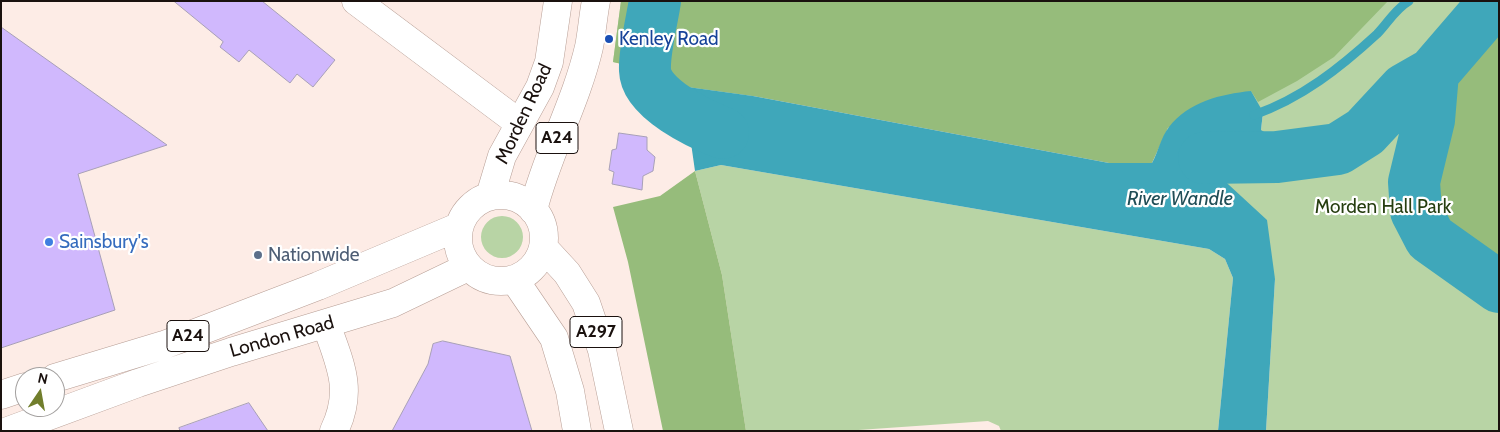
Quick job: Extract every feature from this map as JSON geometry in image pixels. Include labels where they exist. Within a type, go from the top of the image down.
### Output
[{"type":"main road","points":[[356,1],[519,123]]},
{"type":"main road","name":"Morden Road","points":[[490,196],[502,156],[540,87],[549,62],[558,1]]},
{"type":"main road","name":"Morden Road","points":[[533,210],[542,176],[583,67],[589,46],[596,1]]},
{"type":"main road","points":[[505,195],[519,199],[533,210],[540,220],[544,232],[543,247],[537,262],[530,270],[514,279],[502,282],[489,280],[468,267],[457,244],[458,227],[469,207],[490,196],[505,195]]},
{"type":"main road","name":"London Road","points":[[65,375],[164,345],[318,286],[458,227]]},
{"type":"main road","name":"A297","points":[[543,247],[567,273],[586,303],[602,350],[619,431]]},
{"type":"main road","name":"London Road","points":[[8,431],[138,382],[393,303],[468,267]]},
{"type":"main road","name":"A297","points":[[514,279],[554,338],[570,391],[577,431]]},
{"type":"main road","points":[[326,324],[346,387],[344,405],[334,431]]},
{"type":"main road","points":[[1,394],[15,390]]},
{"type":"green space","name":"Morden Hall Park","points":[[621,1],[1499,1],[1499,431],[1266,431],[1275,279],[1216,173],[1271,168],[1261,130],[1263,112],[753,96],[666,84],[635,67],[613,62]]},
{"type":"green space","points":[[621,1],[1388,1],[1334,57],[1297,81],[1258,102],[1251,91],[1168,128],[1152,163],[1109,163],[753,96],[666,84],[635,67],[613,62]]},
{"type":"green space","points":[[1499,22],[1499,268],[1441,221],[1431,206],[1427,183],[1444,121],[1446,89],[1441,88],[1443,78],[1447,78],[1456,61],[1468,47]]},
{"type":"green space","points":[[721,165],[1209,249],[1225,259],[1233,278],[1218,431],[1001,431],[999,426],[988,421],[844,431],[746,431],[722,275],[695,171]]},
{"type":"green space","points":[[695,171],[722,275],[746,431],[663,431],[628,262],[613,207],[660,196]]},
{"type":"green space","points":[[502,216],[517,222],[523,237],[517,252],[502,258],[487,252],[481,237],[487,222]]},
{"type":"water","name":"River Wandle","points":[[666,84],[753,96],[1109,163],[1152,163],[1166,131],[1186,111],[1195,105],[1217,97],[1251,91],[1263,112],[1261,130],[1272,137],[1277,157],[1271,168],[1216,173],[1267,220],[1275,279],[1266,431],[1218,431],[1233,278],[1225,259],[1209,249],[721,165],[695,171],[688,122],[660,98]]},
{"type":"building","points":[[174,1],[262,1],[335,60],[313,87],[297,74],[290,83],[249,50],[239,62],[220,47],[223,42]]},
{"type":"building","name":"Sainsbury's","points":[[1,27],[167,145],[78,174],[115,310],[1,348]]},
{"type":"building","points":[[619,133],[647,137],[647,150],[655,157],[653,171],[643,176],[642,190],[612,184],[614,172],[609,170],[612,150],[616,149]]},
{"type":"building","points":[[443,341],[510,356],[532,431],[392,431],[428,364],[433,344]]},
{"type":"building","points":[[249,403],[268,431],[180,431],[179,428]]},
{"type":"waterway","points":[[655,1],[646,54],[645,70],[648,81],[654,91],[676,109],[688,117],[723,133]]},
{"type":"waterway","points":[[1254,115],[1288,100],[1320,81],[1377,34],[1396,12],[1409,1]]},
{"type":"waterway","name":"River Wandle","points":[[1204,158],[1277,157],[1338,149],[1365,132],[1405,89],[1433,73],[1495,1]]},
{"type":"waterway","name":"River Wandle","points":[[1433,73],[1429,120],[1414,182],[1416,211],[1430,238],[1499,287]]},
{"type":"place","name":"Kenley Road","points":[[609,39]]},
{"type":"place","name":"Sainsbury's","points":[[49,242]]},
{"type":"place","name":"Nationwide","points":[[258,255]]}]
